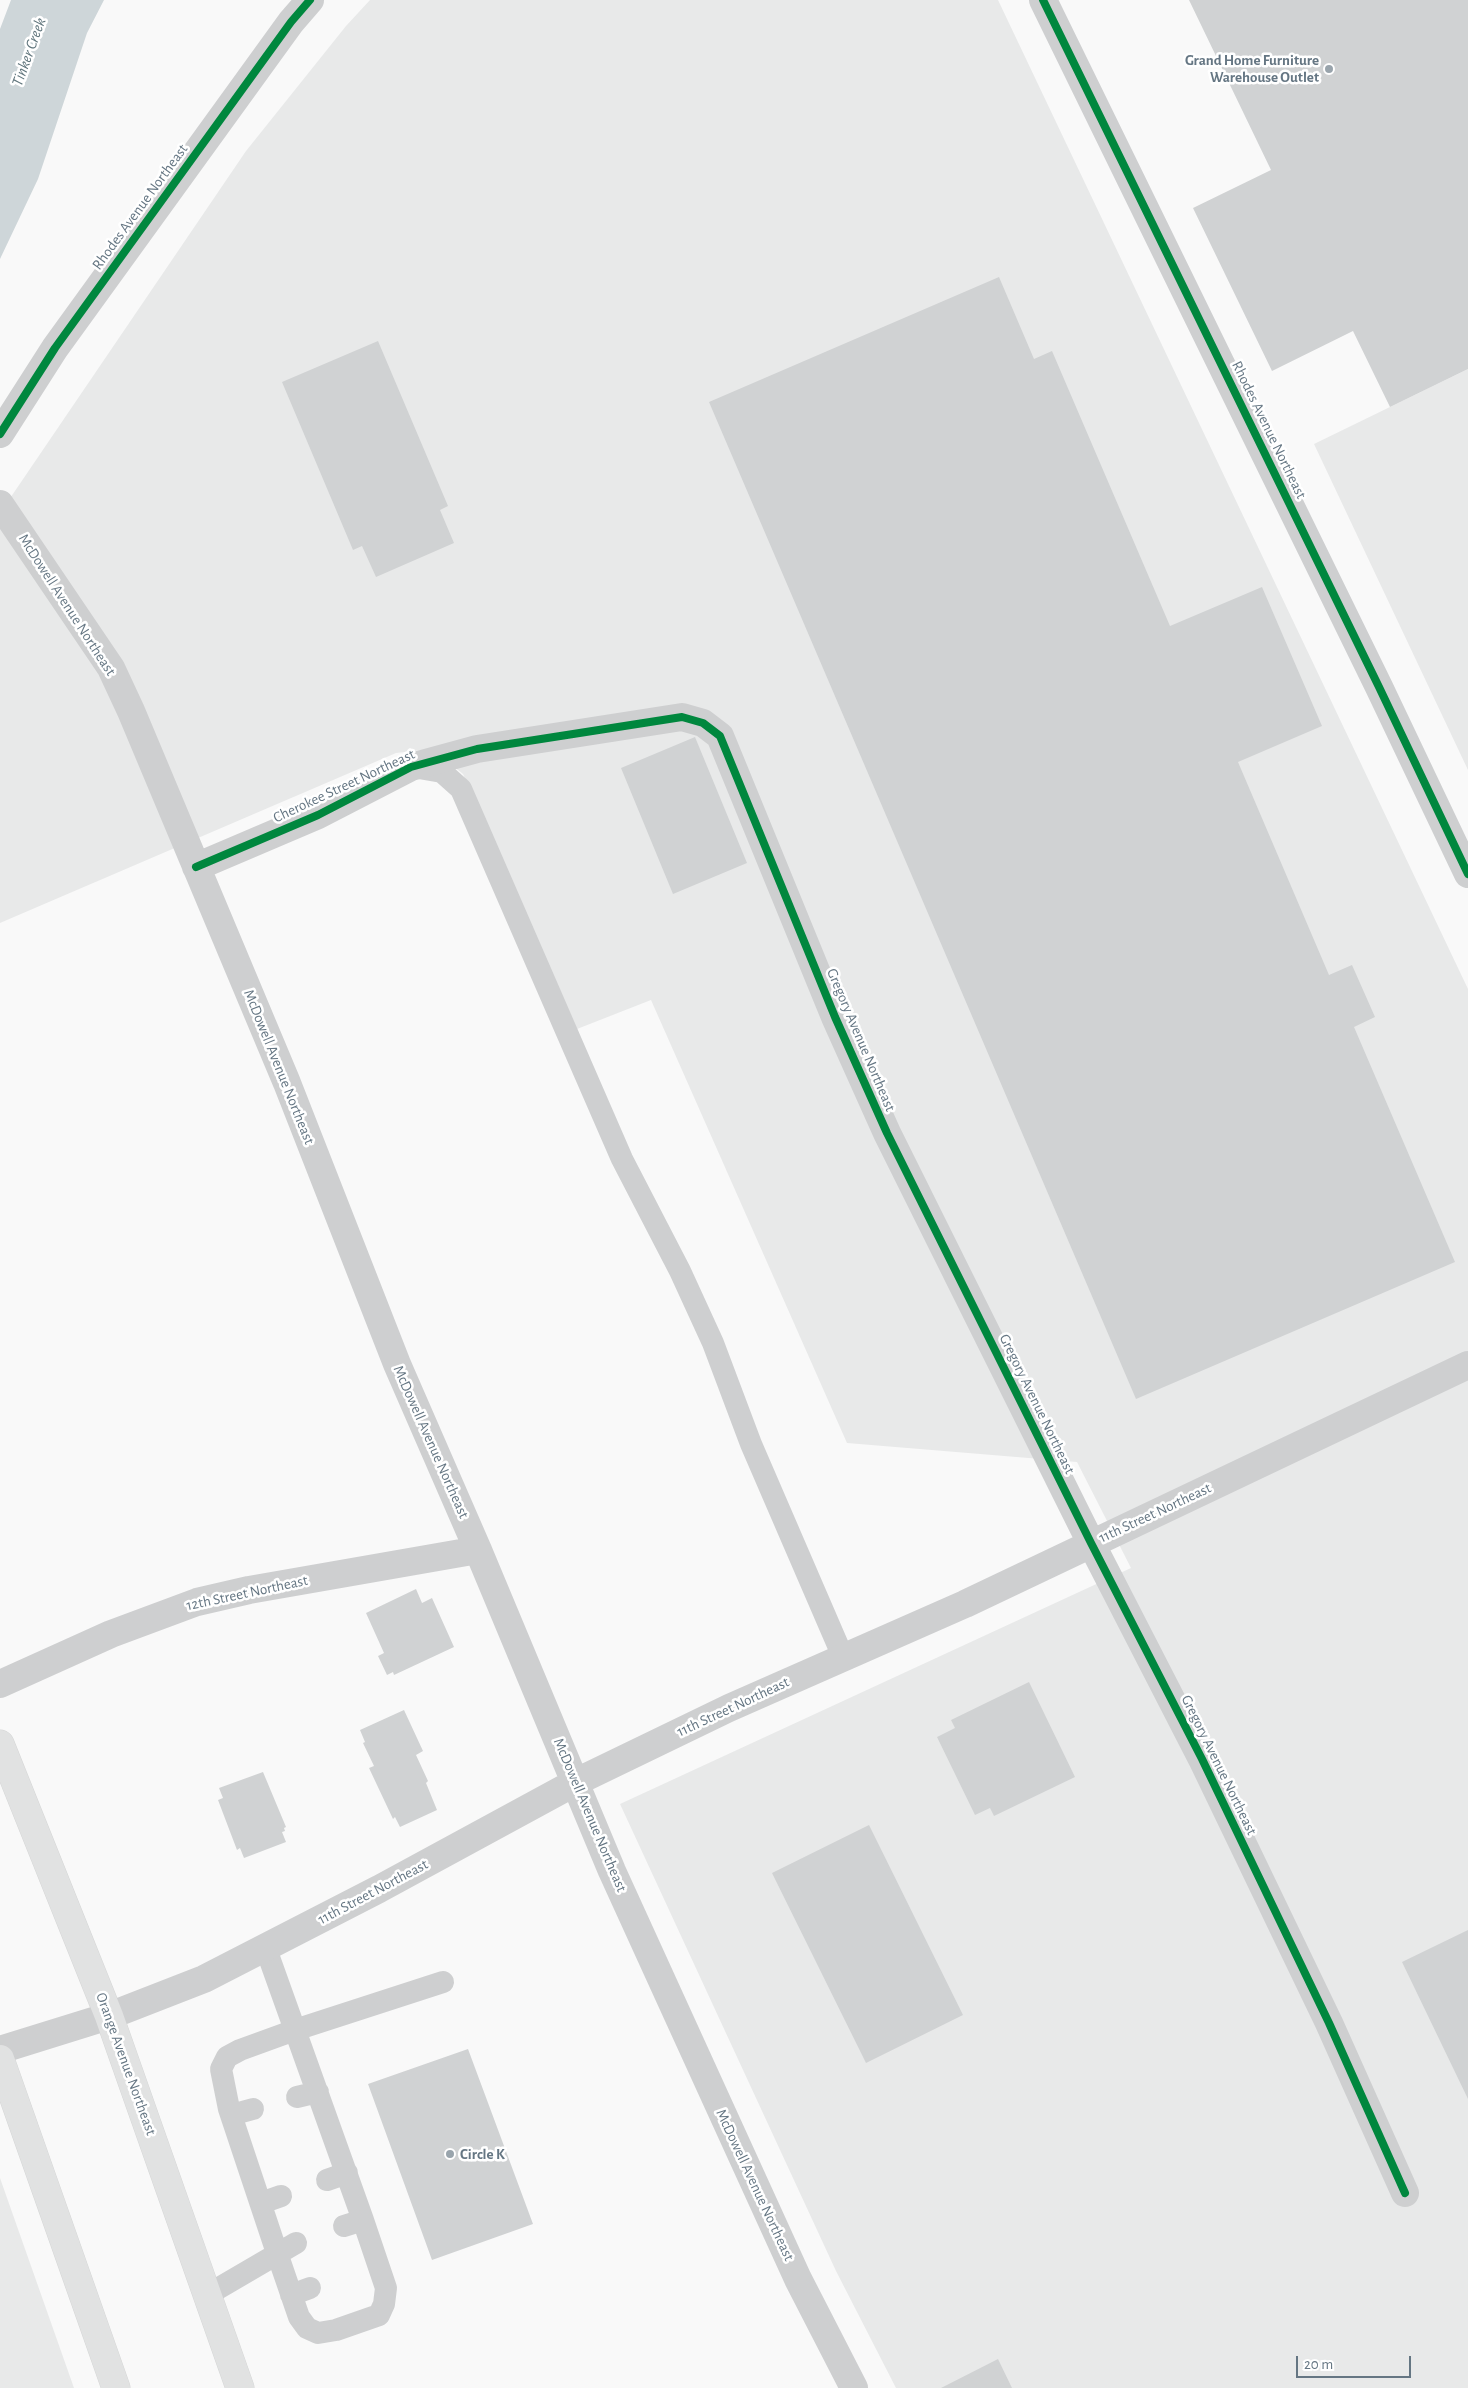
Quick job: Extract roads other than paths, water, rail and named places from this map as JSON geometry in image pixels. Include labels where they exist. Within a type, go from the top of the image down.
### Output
[{"type":"highway","name":"Orange Avenue Northeast","points":[[0,1744],[109,2016],[240,2388]]},
{"type":"highway","points":[[0,2059],[116,2388]]},
{"type":"street","name":"Rhodes Avenue Northeast","points":[[0,434],[55,348],[285,30],[310,0]]},
{"type":"street","name":"Rhodes Avenue Northeast","points":[[1043,0],[1362,651],[1468,874]]},
{"type":"street","name":"McDowell Avenue Northeast","points":[[0,504],[111,668],[287,1084],[397,1364],[478,1550],[612,1871],[798,2279],[854,2388]]},
{"type":"street","name":"Gregory Avenue Northeast","points":[[596,730],[682,716],[703,723],[720,736],[836,1017],[887,1133],[1091,1543],[1202,1759],[1329,2023],[1404,2193]]},
{"type":"street","name":"Cherokee Street Northeast","points":[[196,867],[318,816],[411,767],[477,749],[596,730]]},
{"type":"street","name":"11th Street Northeast","points":[[0,2050],[109,2016],[204,1980],[266,1949],[576,1782],[729,1708],[965,1604],[1468,1365]]},
{"type":"street","name":"12th Street Northeast","points":[[0,1684],[111,1634],[196,1602],[249,1590],[478,1550]]},
{"type":"lane","points":[[411,767],[442,772],[461,789],[622,1159],[680,1271],[709,1334],[751,1444],[843,1657]]},
{"type":"lane","points":[[266,1949],[294,2030],[307,2095],[322,2138],[368,2267],[386,2288],[384,2304],[379,2315],[336,2330],[318,2333],[308,2328],[299,2317],[301,2291],[256,2160],[232,2115],[221,2069],[228,2057],[240,2050],[294,2030],[443,1982]]},
{"type":"lane","points":[[232,2115],[253,2109]]},
{"type":"lane","points":[[208,2295],[286,2248]]},
{"type":"water","name":"Tinker Creek","points":[[11,0],[104,0],[87,33],[38,179],[0,259],[0,29]]},
{"type":"place","name":"Grand Home Furniture Warehouse Outlet","points":[[1329,69]]},
{"type":"place","name":"Circle K","points":[[450,2154]]}]
